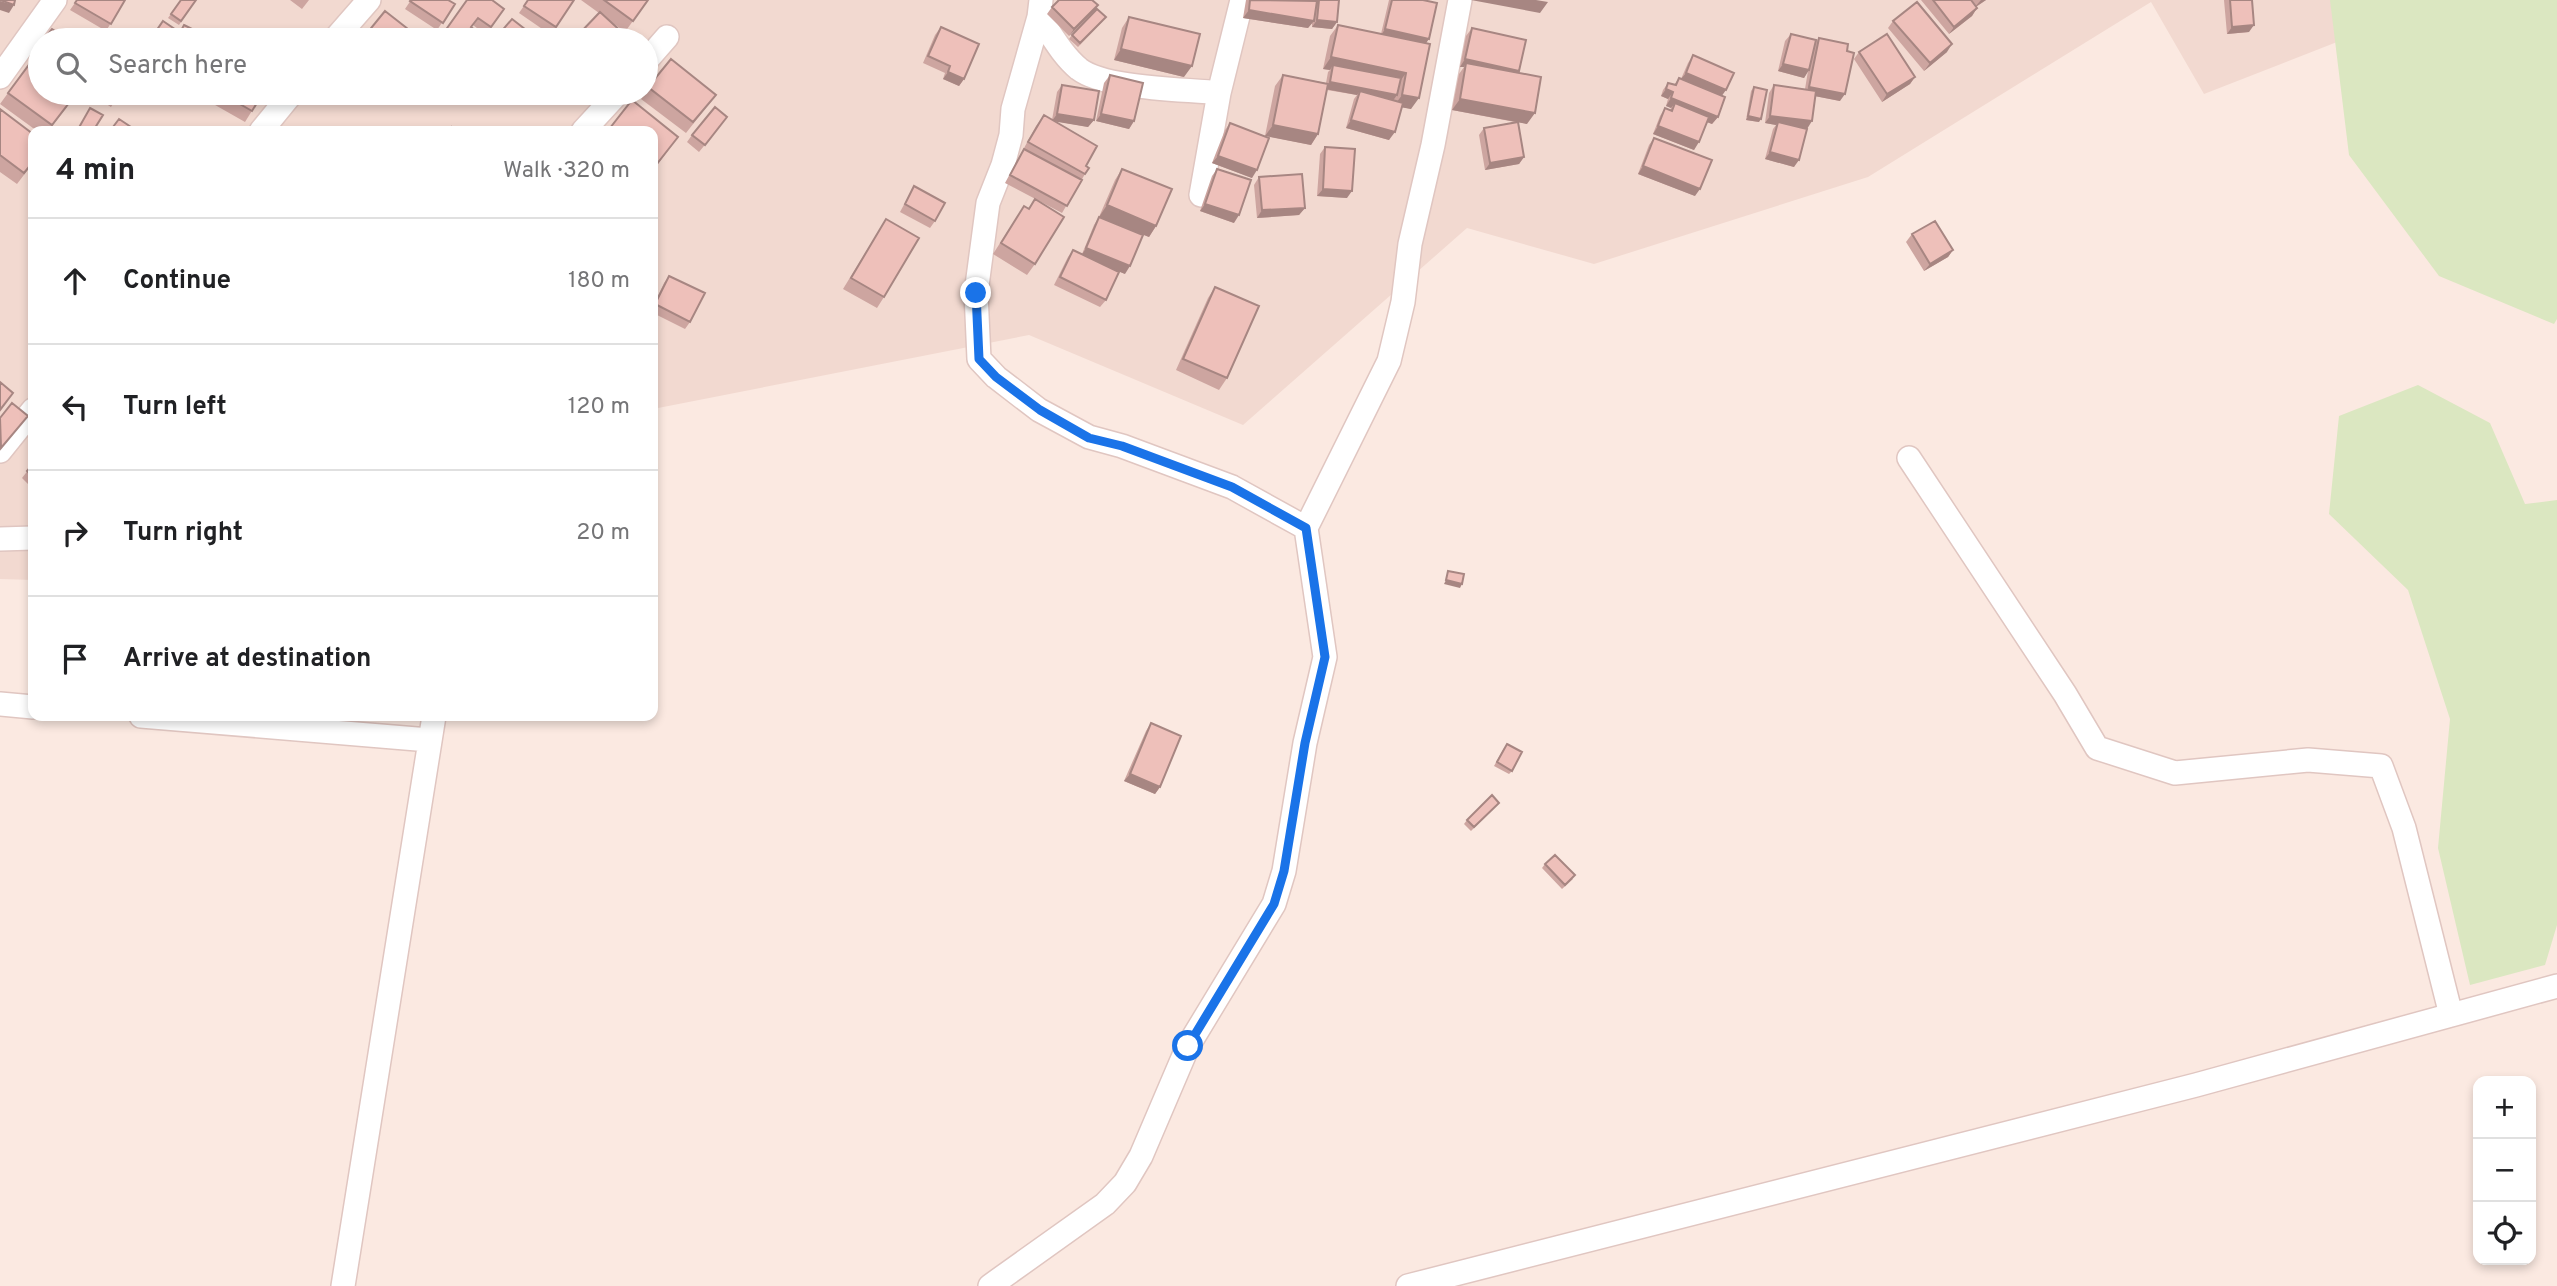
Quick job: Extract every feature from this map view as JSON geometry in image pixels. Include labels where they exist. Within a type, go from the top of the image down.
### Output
[{"type":"street","points":[[35,28],[55,0]]},
{"type":"street","points":[[344,28],[369,0]]},
{"type":"street","points":[[1201,195],[1219,93],[1242,0]]},
{"type":"street","points":[[990,1286],[1105,1204],[1125,1183],[1141,1156],[1188,1046],[1274,904],[1284,871],[1305,743],[1325,657],[1306,528],[1389,361],[1403,302],[1410,244],[1433,145],[1460,0]]},
{"type":"street","points":[[1040,8],[1065,54],[1080,70],[1102,81],[1219,93]]},
{"type":"street","points":[[1040,8],[1013,109],[1011,135],[988,203],[976,293],[979,359],[996,377],[1040,410],[1089,438],[1122,446],[1232,487],[1306,528]]},
{"type":"street","points":[[658,47],[667,37]]},
{"type":"street","points":[[0,77],[28,38]]},
{"type":"street","points":[[265,126],[282,105]]},
{"type":"street","points":[[588,126],[607,105]]},
{"type":"street","points":[[0,451],[28,416]]},
{"type":"street","points":[[1909,458],[2098,748],[2175,772],[2308,760],[2381,766],[2404,828],[2451,1015]]},
{"type":"street","points":[[0,539],[28,538]]},
{"type":"street","points":[[0,704],[28,707]]},
{"type":"street","points":[[201,721],[429,740]]},
{"type":"street","points":[[343,1286],[433,721]]},
{"type":"street","points":[[1408,1286],[2196,1085],[2557,986]]},
{"type":"shaded area","points":[[0,0],[2331,0],[2337,42],[2204,94],[2151,2],[1868,177],[1594,264],[1467,228],[1243,425],[1029,335],[658,408],[658,126],[28,126],[28,580],[0,579]]},
{"type":"green space","points":[[2330,0],[2557,0],[2557,319],[2554,324],[2439,276],[2349,155]]},
{"type":"green space","points":[[2418,385],[2490,423],[2525,504],[2557,500],[2557,925],[2545,965],[2470,985],[2438,848],[2450,719],[2408,590],[2329,514],[2339,416]]},
{"type":"building","points":[[0,0],[15,0],[14,5]]},
{"type":"building","points":[[77,0],[125,0],[111,24],[75,3]]},
{"type":"building","points":[[181,0],[196,0],[181,21],[171,14]]},
{"type":"building","points":[[411,0],[448,0],[455,4],[443,23]]},
{"type":"building","points":[[467,0],[492,0],[504,9],[491,27],[478,18],[472,28],[447,28]]},
{"type":"building","points":[[528,0],[574,0],[556,27],[524,6]]},
{"type":"building","points":[[604,0],[648,0],[633,21]]},
{"type":"building","points":[[1059,0],[1092,0],[1098,5],[1074,29],[1052,7]]},
{"type":"building","points":[[1250,0],[1317,1],[1314,21],[1249,10]]},
{"type":"building","points":[[1319,0],[1339,0],[1337,22],[1317,20]]},
{"type":"building","points":[[1392,0],[1437,3],[1429,39],[1385,29]]},
{"type":"building","points":[[1933,0],[1971,0],[1977,8],[1954,27]]},
{"type":"building","points":[[2230,0],[2252,0],[2254,25],[2232,27]]},
{"type":"building","points":[[1917,2],[1952,44],[1930,63],[1893,21]]},
{"type":"building","points":[[1097,9],[1106,17],[1080,43],[1072,35]]},
{"type":"building","points":[[385,11],[407,28],[371,28]]},
{"type":"building","points":[[600,12],[617,28],[585,28]]},
{"type":"building","points":[[1129,17],[1200,34],[1192,66],[1121,49]]},
{"type":"building","points":[[512,19],[524,28],[504,28]]},
{"type":"building","points":[[163,21],[173,28],[158,28]]},
{"type":"building","points":[[1338,25],[1430,44],[1419,98],[1402,95],[1406,73],[1331,57]]},
{"type":"building","points":[[941,27],[979,44],[964,79],[948,72],[950,66],[928,56]]},
{"type":"building","points":[[1472,28],[1526,40],[1519,71],[1465,59]]},
{"type":"building","points":[[1791,34],[1816,40],[1809,70],[1783,64]]},
{"type":"building","points":[[1887,34],[1915,77],[1887,94],[1859,52]]},
{"type":"building","points":[[1819,38],[1848,44],[1847,51],[1854,53],[1845,94],[1809,87]]},
{"type":"building","points":[[1693,55],[1734,73],[1726,90],[1686,73]]},
{"type":"building","points":[[671,59],[716,95],[693,122],[658,95],[658,75]]},
{"type":"building","points":[[1466,63],[1541,77],[1535,113],[1460,99]]},
{"type":"building","points":[[1333,65],[1401,78],[1397,95],[1330,82]]},
{"type":"building","points":[[28,66],[28,105],[67,105],[52,125],[8,93]]},
{"type":"building","points":[[1110,75],[1143,83],[1134,121],[1101,114]]},
{"type":"building","points":[[1283,75],[1328,84],[1318,134],[1273,125]]},
{"type":"building","points":[[1679,78],[1725,97],[1718,117],[1671,98],[1673,92],[1666,89],[1668,83],[1676,85]]},
{"type":"building","points":[[1062,85],[1099,91],[1094,120],[1057,114]]},
{"type":"building","points":[[1774,85],[1816,91],[1812,121],[1770,116]]},
{"type":"building","points":[[1754,87],[1767,90],[1761,119],[1748,116]]},
{"type":"building","points":[[1360,91],[1403,103],[1395,132],[1351,120]]},
{"type":"building","points":[[1675,103],[1709,117],[1699,142],[1658,126],[1665,108],[1672,111]]},
{"type":"building","points":[[242,105],[256,105],[252,111]]},
{"type":"building","points":[[628,105],[638,105],[678,137],[658,162],[658,126],[612,126]]},
{"type":"building","points":[[715,107],[727,117],[705,145],[692,135]]},
{"type":"building","points":[[90,108],[103,115],[96,126],[80,126]]},
{"type":"building","points":[[0,109],[28,130],[28,168],[24,173],[0,155]]},
{"type":"building","points":[[1044,115],[1097,146],[1086,166],[1089,168],[1085,174],[1028,142]]},
{"type":"building","points":[[119,119],[130,126],[114,126]]},
{"type":"building","points":[[1518,122],[1524,157],[1490,163],[1484,128]]},
{"type":"building","points":[[1778,122],[1807,129],[1799,160],[1770,152]]},
{"type":"building","points":[[1230,123],[1269,138],[1257,170],[1218,156]]},
{"type":"building","points":[[1654,138],[1712,160],[1700,189],[1643,166]]},
{"type":"building","points":[[1325,147],[1355,149],[1352,191],[1323,189]]},
{"type":"building","points":[[1024,149],[1082,180],[1067,206],[1010,175]]},
{"type":"building","points":[[1122,169],[1172,189],[1156,226],[1107,205]]},
{"type":"building","points":[[1217,169],[1251,180],[1239,215],[1205,204]]},
{"type":"building","points":[[1302,174],[1305,208],[1262,210],[1259,177]]},
{"type":"building","points":[[914,186],[945,203],[935,221],[905,204]]},
{"type":"building","points":[[1035,199],[1064,217],[1035,264],[1001,243],[1024,206],[1029,209]]},
{"type":"building","points":[[1099,217],[1143,235],[1130,266],[1086,248]]},
{"type":"building","points":[[886,219],[919,238],[884,297],[851,278]]},
{"type":"building","points":[[1935,221],[1953,250],[1930,264],[1912,234]]},
{"type":"building","points":[[1073,250],[1119,272],[1106,300],[1060,277]]},
{"type":"building","points":[[669,276],[705,293],[690,322],[658,306],[658,298]]},
{"type":"building","points":[[1215,287],[1259,306],[1227,378],[1183,359]]},
{"type":"building","points":[[0,382],[13,393],[0,410]]},
{"type":"building","points":[[12,403],[28,416],[1,448],[0,418]]},
{"type":"building","points":[[1448,571],[1464,574],[1462,584],[1446,580]]},
{"type":"building","points":[[1151,723],[1181,736],[1160,787],[1130,774]]},
{"type":"building","points":[[1507,744],[1522,752],[1512,771],[1497,762]]},
{"type":"building","points":[[1492,795],[1499,803],[1474,827],[1467,820]]},
{"type":"building","points":[[1555,855],[1575,875],[1565,885],[1545,864]]},
{"type":"route","points":[[976,293],[979,359],[996,377],[1040,410],[1089,438],[1122,446],[1232,487],[1306,528],[1325,657],[1305,743],[1284,871],[1274,904],[1188,1046]]}]
